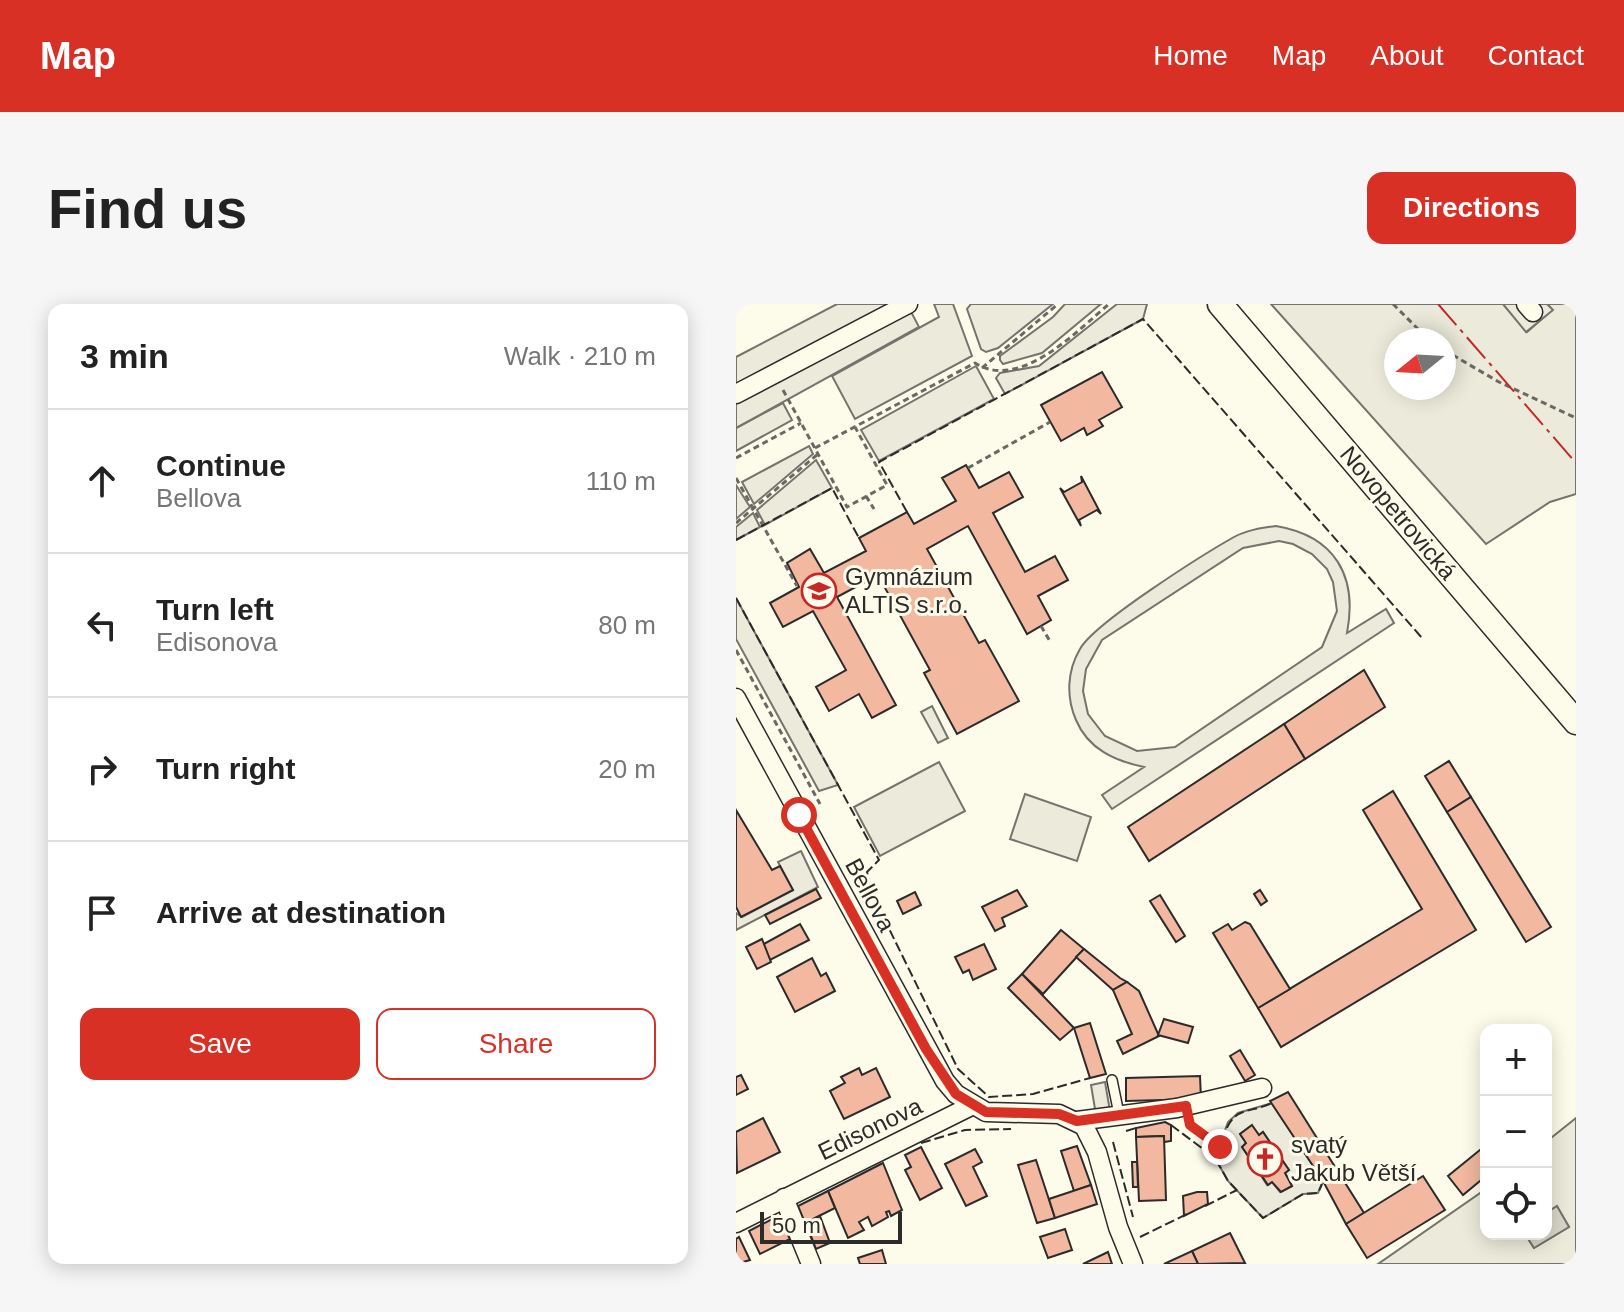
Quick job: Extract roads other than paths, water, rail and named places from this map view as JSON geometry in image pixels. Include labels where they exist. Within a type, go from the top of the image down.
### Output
[{"type":"main road","name":"Novopetrovická","points":[[1220,304],[1576,722]]},
{"type":"street","points":[[736,394],[908,304]]},
{"type":"street","name":"Bellova","points":[[736,698],[938,1070],[956,1094],[973,1105]]},
{"type":"street","points":[[1077,1121],[1186,1106],[1262,1088]]},
{"type":"street","points":[[973,1105],[986,1112],[1059,1114],[1077,1121],[1090,1134],[1118,1227],[1133,1264]]},
{"type":"street","name":"Edisonova","points":[[736,1223],[973,1105]]},
{"type":"street","points":[[784,1198],[811,1264]]},
{"type":"lane","points":[[1112,1080],[1119,1114]]},
{"type":"place","name":"Gymnázium ALTIS s.r.o.","points":[[819,591]]},
{"type":"place","name":"svatý Jakub Větší","points":[[1265,1159]]}]
